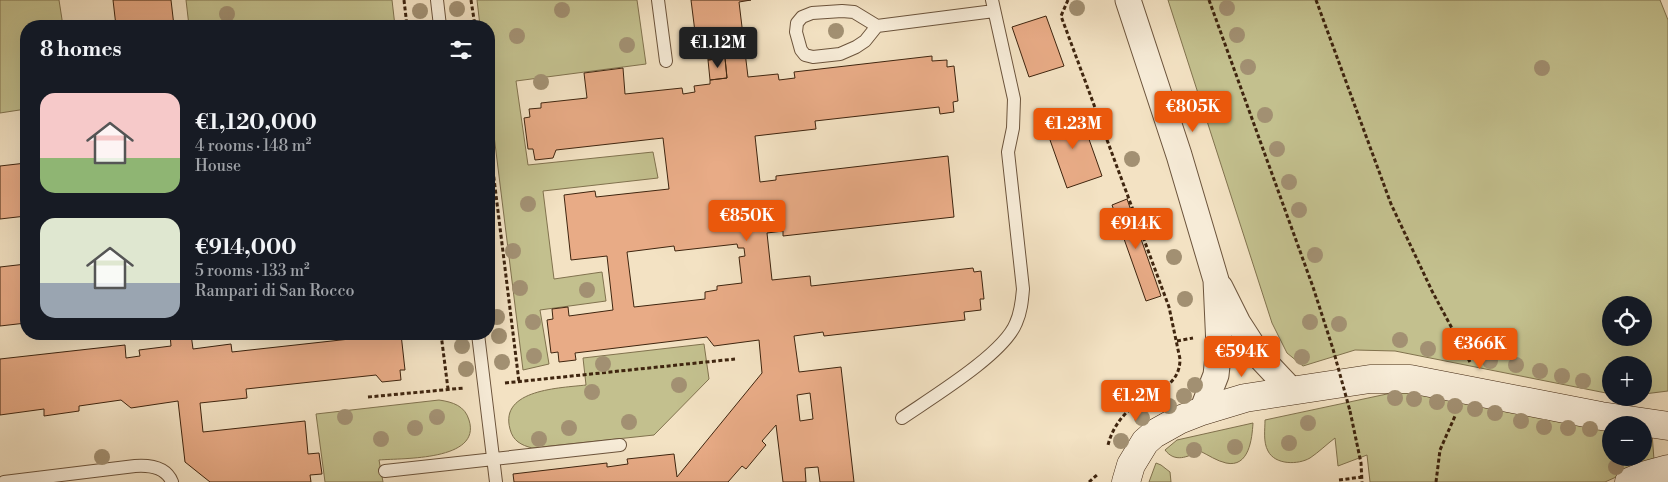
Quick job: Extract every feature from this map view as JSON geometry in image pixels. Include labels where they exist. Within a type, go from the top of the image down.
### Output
[{"type":"street","points":[[1128,0],[1179,155],[1216,280],[1238,323],[1260,357],[1292,391]]},
{"type":"street","points":[[1202,410],[1216,375],[1219,347],[1216,280]]},
{"type":"street","points":[[1126,482],[1131,464],[1145,442],[1172,423],[1202,410],[1245,398],[1370,379],[1410,379],[1601,416],[1668,426]]},
{"type":"street","points":[[1629,482],[1668,469]]},
{"type":"lane","points":[[437,0],[439,20]]},
{"type":"lane","points":[[658,0],[666,61]]},
{"type":"lane","points":[[877,26],[865,41],[856,47],[840,54],[813,57],[805,55],[801,50],[796,32],[797,23],[802,17],[812,13],[854,12],[877,26],[993,6],[1014,99],[1014,128],[1008,152],[1023,289],[1022,307],[1012,330],[989,356],[902,418]]},
{"type":"lane","points":[[479,340],[496,482]]},
{"type":"lane","points":[[385,471],[620,445]]},
{"type":"lane","points":[[4,482],[147,465],[160,469],[172,482]]},
{"type":"path","points":[[404,0],[406,20]]},
{"type":"path","points":[[472,0],[474,20]]},
{"type":"path","points":[[1068,0],[1061,16],[1169,307],[1180,359],[1180,366],[1172,382],[1166,388],[1136,405],[1121,419],[1111,436],[1107,453]]},
{"type":"path","points":[[1209,0],[1313,287],[1333,350],[1350,412],[1361,463],[1362,482]]},
{"type":"path","points":[[1316,0],[1391,204],[1432,291],[1476,374],[1473,390],[1452,420],[1440,450],[1436,482]]},
{"type":"path","points":[[495,187],[519,382]]},
{"type":"path","points":[[442,340],[448,389]]},
{"type":"path","points":[[368,398],[735,359]]},
{"type":"path","points":[[1089,482],[1102,469]]},
{"type":"path","points":[[1339,480],[1362,477]]},
{"type":"shaded area","points":[[0,0],[59,0],[62,20],[20,20],[20,110],[0,113]]},
{"type":"shaded area","points":[[186,0],[392,0],[394,20],[188,20]]},
{"type":"shaded area","points":[[477,0],[637,0],[646,64],[516,81],[528,165],[653,152],[658,178],[543,191],[554,279],[602,272],[606,301],[540,310],[549,364],[523,370],[495,144],[495,20],[479,20]]},
{"type":"shaded area","points":[[1168,0],[1660,0],[1668,20],[1668,391],[1652,393],[1652,356],[1602,356],[1602,392],[1395,351],[1355,350],[1303,366],[1287,353],[1272,323]]},
{"type":"shaded area","points":[[704,344],[709,379],[654,435],[532,448],[518,442],[511,433],[509,416],[514,406],[523,398],[548,390],[586,385],[583,358]]},
{"type":"shaded area","points":[[1401,391],[1602,424],[1602,466],[1641,466],[1605,482],[1370,482],[1367,455],[1338,466],[1335,438],[1305,460],[1293,463],[1276,459],[1271,456],[1265,444],[1265,420]]},
{"type":"shaded area","points":[[439,400],[449,402],[465,411],[469,420],[470,433],[464,443],[453,450],[438,455],[379,460],[383,482],[325,482],[316,414]]},
{"type":"shaded area","points":[[1253,423],[1248,451],[1240,461],[1234,463],[1219,461],[1200,451],[1186,457],[1177,458],[1165,450],[1177,440]]},
{"type":"shaded area","points":[[1652,433],[1654,460],[1652,461]]},
{"type":"shaded area","points":[[1156,463],[1170,472],[1171,482],[1149,482]]},
{"type":"building","points":[[113,0],[171,0],[173,20],[115,20]]},
{"type":"building","points":[[691,0],[751,0],[739,2],[748,77],[778,74],[779,80],[795,78],[794,72],[932,56],[932,61],[947,60],[947,67],[954,66],[958,101],[953,102],[954,112],[940,114],[939,107],[815,121],[816,129],[755,136],[760,182],[776,180],[776,176],[948,156],[954,217],[783,236],[783,231],[767,233],[772,280],[810,276],[811,286],[973,268],[974,272],[981,271],[984,299],[980,299],[981,310],[964,312],[965,320],[824,336],[823,332],[794,336],[799,372],[841,367],[854,482],[820,482],[818,467],[805,468],[806,482],[783,482],[776,425],[762,441],[766,445],[746,469],[742,466],[728,482],[514,482],[513,474],[607,463],[607,467],[628,464],[627,459],[674,454],[677,477],[762,373],[759,340],[714,346],[707,337],[575,353],[576,360],[559,362],[558,352],[551,353],[547,320],[553,319],[552,309],[568,307],[569,316],[613,310],[607,256],[571,260],[564,195],[595,191],[596,197],[669,189],[663,138],[556,150],[553,158],[535,160],[533,149],[528,149],[524,118],[530,117],[529,109],[541,108],[541,103],[587,98],[584,73],[623,68],[625,94],[682,88],[683,94],[695,92],[694,86],[710,84],[710,80],[727,78],[725,58],[708,60],[705,31],[695,32]],"holes":[[[737,244],[738,248],[744,248],[745,256],[739,257],[742,283],[717,286],[717,290],[705,292],[705,299],[634,307],[627,252],[674,246],[675,251]],[[810,393],[813,419],[800,421],[797,395]]]},
{"type":"building","points":[[1046,16],[1064,66],[1029,77],[1012,27]]},
{"type":"building","points":[[725,58],[727,78],[710,80],[708,60]]},
{"type":"building","points":[[1079,111],[1102,176],[1067,188],[1044,123]]},
{"type":"building","points":[[20,164],[20,217],[0,219],[0,166]]},
{"type":"building","points":[[1127,199],[1161,296],[1146,301],[1112,205]]},
{"type":"building","points":[[20,265],[20,324],[0,326],[0,267]]},
{"type":"building","points":[[170,340],[192,340],[193,349],[231,344],[232,352],[341,340],[402,340],[405,370],[400,370],[401,380],[382,382],[376,375],[246,389],[247,398],[200,403],[203,432],[305,421],[308,454],[319,453],[322,474],[310,475],[311,482],[210,482],[185,462],[178,401],[131,408],[121,400],[79,406],[79,411],[44,416],[44,409],[0,415],[0,359],[125,345],[126,358],[140,356],[139,350],[171,346]]}]
